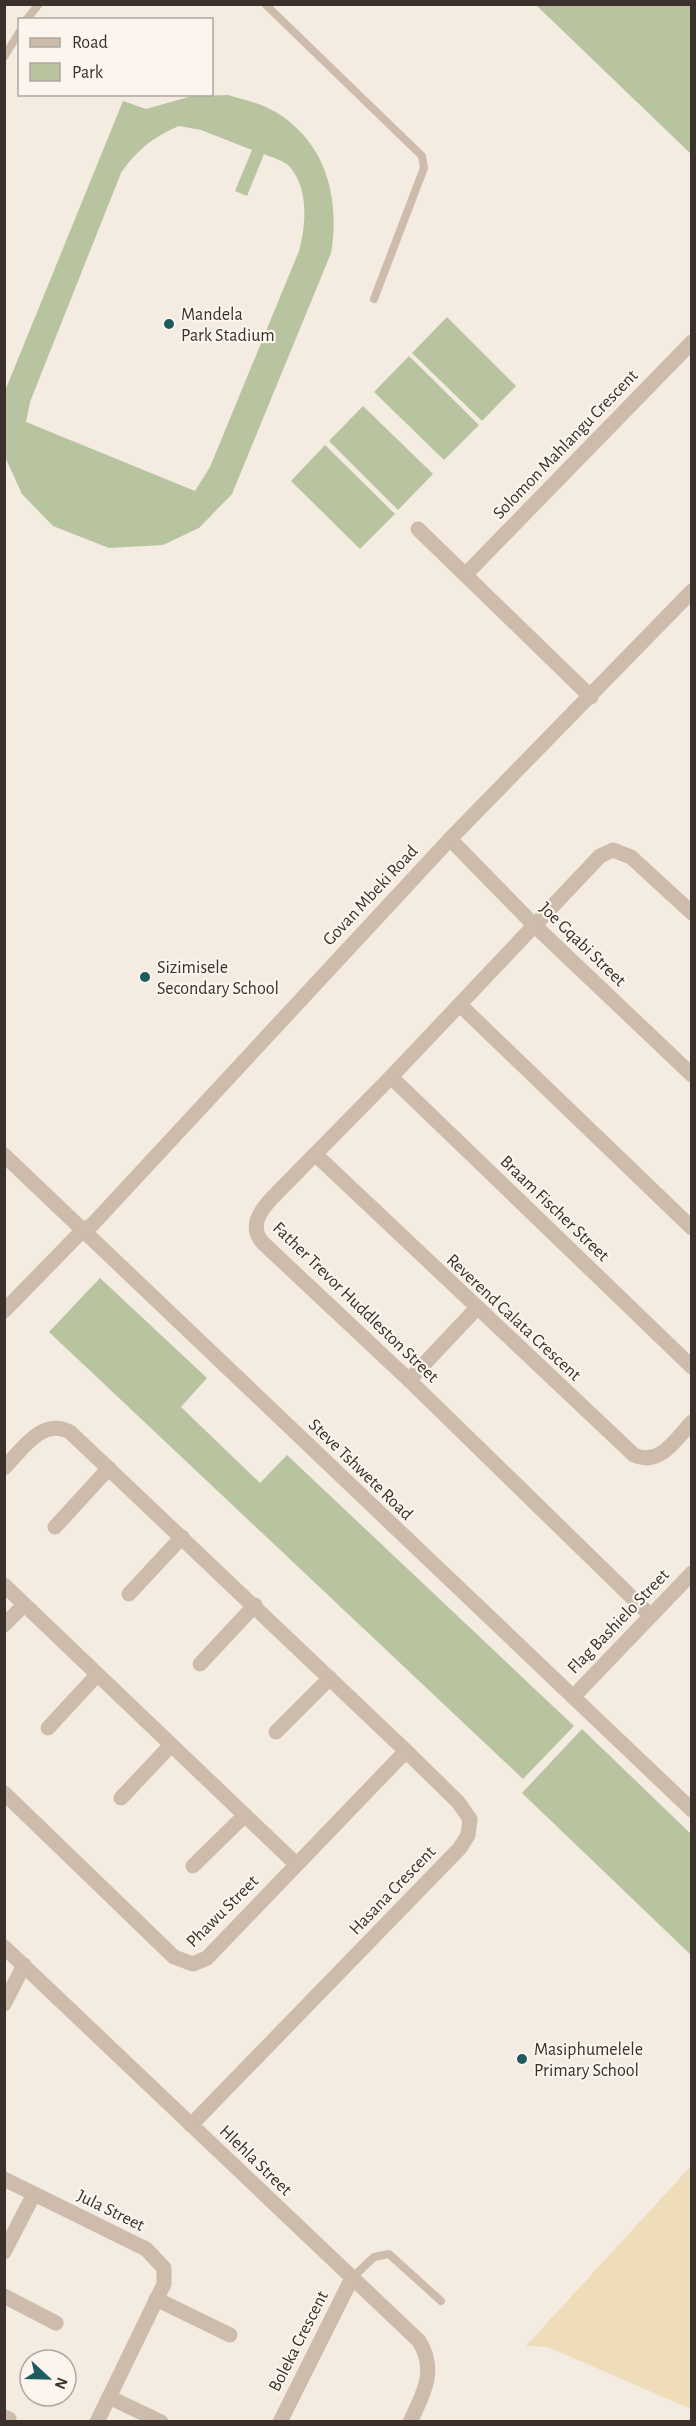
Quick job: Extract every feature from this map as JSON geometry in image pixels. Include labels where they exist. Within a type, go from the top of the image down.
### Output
[{"type":"street","name":"Solomon Mahlangu Crescent","points":[[466,574],[692,342]]},
{"type":"street","points":[[418,530],[591,697]]},
{"type":"street","name":"Govan Mbeki Road","points":[[4,1311],[82,1231],[92,1225],[450,839],[692,591]]},
{"type":"street","name":"Joe Gqabi Street","points":[[450,839],[534,925],[689,1067]]},
{"type":"street","name":"Father Trevor Huddleston Street","points":[[651,1616],[409,1380],[258,1237],[256,1223],[263,1208],[392,1077],[600,856],[614,850],[631,857],[692,913]]},
{"type":"street","points":[[460,1005],[692,1228]]},
{"type":"street","name":"Braam Fischer Street","points":[[392,1077],[692,1367]]},
{"type":"street","name":"Steve Tshwete Road","points":[[4,1155],[692,1810]]},
{"type":"street","name":"Reverend Calata Crescent","points":[[316,1155],[476,1309],[634,1455],[643,1459],[656,1458],[692,1422]]},
{"type":"street","points":[[409,1380],[476,1309]]},
{"type":"street","name":"Hasana Crescent","points":[[4,1468],[40,1432],[55,1427],[70,1432],[255,1605],[406,1751],[465,1811],[470,1826],[465,1842],[191,2125]]},
{"type":"street","points":[[55,1527],[109,1468]]},
{"type":"street","points":[[129,1594],[182,1537]]},
{"type":"street","name":"Flag Bashielo Street","points":[[573,1697],[692,1573]]},
{"type":"street","points":[[4,1585],[296,1864]]},
{"type":"street","points":[[4,1625],[24,1605]]},
{"type":"street","points":[[200,1664],[255,1605]]},
{"type":"street","points":[[48,1728],[97,1675]]},
{"type":"street","points":[[276,1732],[330,1678]]},
{"type":"street","points":[[121,1798],[171,1745]]},
{"type":"street","name":"Phawu Street","points":[[4,1793],[174,1957],[186,1964],[197,1964],[207,1958],[406,1751]]},
{"type":"street","points":[[193,1866],[245,1815]]},
{"type":"street","name":"Hlehla Street","points":[[4,1947],[419,2341],[426,2352],[429,2378],[410,2421]]},
{"type":"street","points":[[4,2004],[24,1965]]},
{"type":"street","name":"Jula Street","points":[[4,2179],[153,2254],[160,2260],[165,2275],[156,2299],[97,2421]]},
{"type":"street","points":[[4,2252],[34,2194]]},
{"type":"street","name":"Boleka Crescent","points":[[280,2421],[352,2278]]},
{"type":"street","points":[[4,2296],[56,2323]]},
{"type":"street","points":[[156,2299],[230,2335]]},
{"type":"street","points":[[109,2397],[162,2421]]},
{"type":"lane","points":[[28,18],[39,4]]},
{"type":"lane","points":[[265,4],[422,156],[424,168],[374,299]]},
{"type":"lane","points":[[4,57],[18,34]]},
{"type":"lane","points":[[352,2278],[374,2257],[389,2254],[441,2301]]},
{"type":"green space","points":[[536,5],[691,5],[691,154]]},
{"type":"green space","points":[[228,95],[259,104],[287,120],[303,134],[324,169],[330,189],[333,231],[331,253],[232,494],[199,528],[163,545],[109,548],[53,526],[22,494],[5,457],[5,391],[123,101],[146,109],[192,96]],"holes":[[[179,126],[201,130],[252,150],[235,191],[247,196],[264,154],[288,165],[296,176],[303,197],[303,230],[299,251],[210,467],[195,491],[26,422],[30,402],[121,173],[133,158],[146,145]]]},
{"type":"green space","points":[[447,317],[516,386],[482,421],[412,353]]},
{"type":"green space","points":[[409,356],[479,425],[444,460],[374,392]]},
{"type":"green space","points":[[363,406],[433,474],[398,510],[329,441]]},
{"type":"green space","points":[[325,445],[395,514],[360,549],[291,481]]},
{"type":"green space","points":[[100,1278],[207,1378],[181,1407],[260,1483],[287,1455],[574,1726],[523,1779],[49,1332]]},
{"type":"green space","points":[[582,1729],[691,1834],[691,1955],[522,1793]]},
{"type":"sand","points":[[691,2166],[691,2409],[548,2347],[526,2346]]},
{"type":"place","name":"Mandela Park Stadium","points":[[169,324]]},
{"type":"place","name":"Sizimisele Secondary School","points":[[145,977]]},
{"type":"place","name":"Masiphumelele Primary School","points":[[522,2059]]}]
